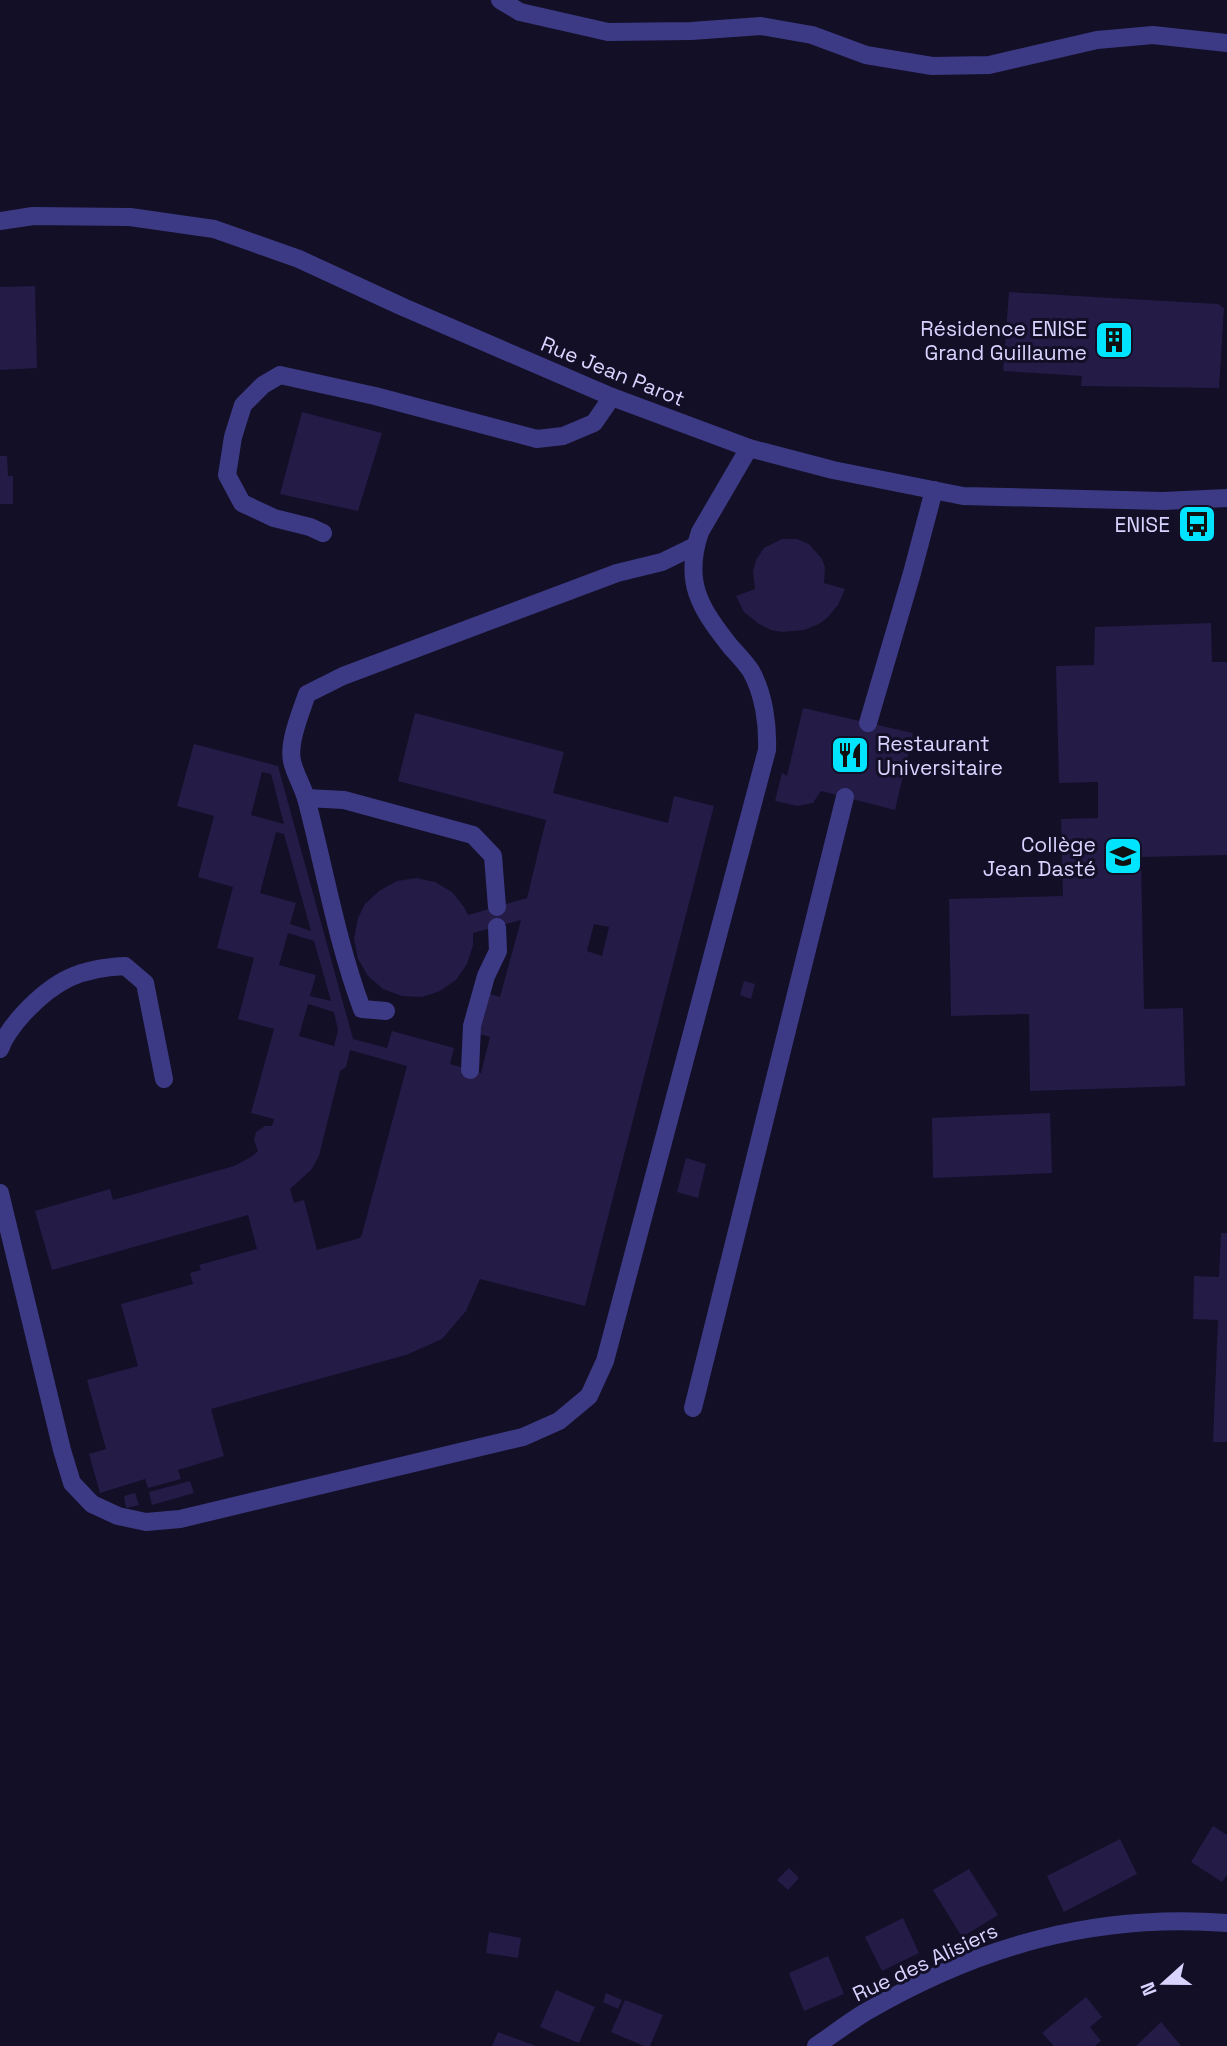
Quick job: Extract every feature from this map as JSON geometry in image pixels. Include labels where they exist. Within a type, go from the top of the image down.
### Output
[{"type":"street","points":[[500,0],[520,12],[608,32],[691,31],[761,26],[812,35],[866,55],[932,66],[989,65],[1097,40],[1153,35],[1227,43]]},
{"type":"street","name":"Rue Jean Parot","points":[[0,221],[33,216],[130,217],[214,229],[299,259],[612,397],[749,448],[833,470],[963,496],[1163,501],[1227,498]]},
{"type":"street","points":[[323,533],[274,518],[242,503],[228,475],[233,437],[243,405],[263,385],[280,375],[375,396],[537,439],[563,436],[594,423],[612,397]]},
{"type":"street","points":[[0,1193],[72,1483],[92,1504],[118,1516],[146,1522],[180,1520],[523,1437],[559,1421],[589,1396],[605,1361],[766,750],[768,729],[760,694],[751,671],[706,615],[695,593],[693,566],[700,532],[749,448]]},
{"type":"street","points":[[868,723],[934,490]]},
{"type":"street","points":[[386,1011],[362,1009],[351,978],[306,798],[292,760],[295,727],[307,694],[343,676],[617,573],[662,562],[695,546]]},
{"type":"street","points":[[693,1408],[845,797]]},
{"type":"street","points":[[306,798],[344,800],[473,835],[492,856],[497,907]]},
{"type":"street","points":[[470,1070],[472,1027],[486,976],[498,951],[497,927]]},
{"type":"street","points":[[0,1049],[4,1037],[42,994],[79,973],[101,967],[125,966],[145,983],[164,1079]]},
{"type":"street","name":"Rue des Alisiers","points":[[816,2046],[874,2008],[914,1987],[1000,1950],[1051,1935],[1129,1923],[1227,1923]]},
{"type":"building","points":[[35,286],[37,368],[0,370],[0,287]]},
{"type":"building","name":"Résidence ENISE Grand Guillaume","points":[[1009,292],[1218,304],[1224,308],[1219,388],[1081,386],[1082,376],[1003,371]]},
{"type":"building","points":[[302,412],[382,433],[358,511],[280,494]]},
{"type":"building","points":[[0,456],[7,456],[8,476],[13,476],[13,504],[0,504]]},
{"type":"building","points":[[782,539],[797,539],[809,544],[822,559],[825,567],[824,583],[845,589],[838,605],[827,618],[804,630],[782,632],[759,624],[744,612],[736,596],[755,589],[753,571],[756,560],[764,548]]},
{"type":"building","name":"Collège Jean Dasté","points":[[1211,623],[1212,662],[1227,662],[1227,855],[1141,857],[1144,1009],[1183,1008],[1185,1086],[1030,1091],[1029,1014],[951,1016],[949,899],[1063,896],[1061,819],[1098,818],[1098,782],[1059,783],[1056,666],[1094,665],[1095,627]]},
{"type":"building","name":"Restaurant Universitaire","points":[[803,708],[913,733],[895,810],[821,791],[813,803],[798,806],[775,801],[782,773],[787,776]]},
{"type":"building","points":[[415,713],[564,752],[553,793],[668,823],[674,796],[714,806],[585,1306],[480,1279],[466,1311],[442,1339],[406,1355],[211,1409],[224,1456],[178,1470],[181,1479],[148,1488],[145,1479],[100,1493],[89,1454],[106,1449],[87,1380],[138,1366],[121,1304],[193,1284],[190,1273],[201,1270],[199,1265],[257,1249],[248,1215],[52,1270],[35,1211],[110,1189],[113,1200],[234,1166],[258,1151],[254,1140],[256,1132],[265,1126],[272,1126],[274,1119],[251,1113],[274,1029],[238,1019],[254,958],[217,948],[233,887],[198,877],[214,816],[177,806],[194,744],[278,766],[353,1039],[387,1048],[392,1031],[454,1048],[450,1064],[481,1073],[490,1037],[479,1034],[490,994],[500,997],[521,920],[473,933],[473,945],[467,964],[456,980],[440,991],[422,997],[402,996],[383,989],[368,976],[358,959],[354,939],[358,918],[365,904],[379,891],[397,881],[416,878],[435,882],[452,892],[468,915],[527,898],[546,820],[398,781]],"holes":[[[262,772],[271,774],[284,824],[251,815]],[[276,832],[284,834],[311,931],[290,924],[296,903],[260,893]],[[594,924],[609,927],[602,956],[587,951]],[[288,933],[314,941],[331,1001],[310,996],[316,975],[279,965]],[[308,1004],[334,1012],[338,1030],[334,1046],[299,1036]],[[350,1050],[407,1066],[362,1234],[360,1238],[317,1250],[304,1200],[294,1203],[290,1189],[311,1170],[319,1156],[340,1071],[346,1067]]]},
{"type":"building","points":[[744,981],[755,984],[751,999],[740,995]]},
{"type":"building","points":[[1050,1113],[1052,1173],[933,1178],[932,1118]]},
{"type":"building","points":[[686,1158],[706,1164],[698,1198],[677,1192]]},
{"type":"building","points":[[1221,1233],[1227,1233],[1227,1442],[1213,1442],[1218,1320],[1193,1319],[1194,1276],[1219,1277]]},
{"type":"building","points":[[190,1481],[194,1493],[152,1505],[149,1492]]},
{"type":"building","points":[[135,1493],[139,1505],[126,1508],[124,1496]]},
{"type":"building","points":[[1213,1826],[1227,1835],[1227,1875],[1222,1882],[1191,1862]]},
{"type":"building","points":[[1120,1839],[1137,1874],[1064,1912],[1047,1876]]},
{"type":"building","points":[[789,1868],[799,1878],[788,1890],[777,1880]]},
{"type":"building","points":[[969,1869],[998,1915],[962,1937],[933,1890]]},
{"type":"building","points":[[903,1918],[919,1953],[882,1971],[865,1937]]},
{"type":"building","points":[[489,1932],[521,1938],[518,1958],[486,1953]]},
{"type":"building","points":[[828,1956],[844,1994],[804,2011],[789,1973]]},
{"type":"building","points":[[556,1990],[595,2007],[579,2043],[540,2027]]},
{"type":"building","points":[[606,1993],[622,2000],[618,2009],[603,2002]]},
{"type":"building","points":[[1086,1997],[1102,2017],[1090,2027],[1101,2041],[1095,2046],[1054,2046],[1042,2033]]},
{"type":"building","points":[[625,2000],[663,2015],[650,2046],[611,2032]]},
{"type":"building","points":[[1161,2022],[1181,2046],[1136,2046]]},
{"type":"building","points":[[498,2032],[536,2046],[492,2046]]},
{"type":"place","name":"Résidence ENISE Grand Guillaume","points":[[1114,340]]},
{"type":"place","name":"ENISE","points":[[1197,524]]},
{"type":"place","name":"Restaurant Universitaire","points":[[850,755]]},
{"type":"place","name":"Collège Jean Dasté","points":[[1123,856]]}]
